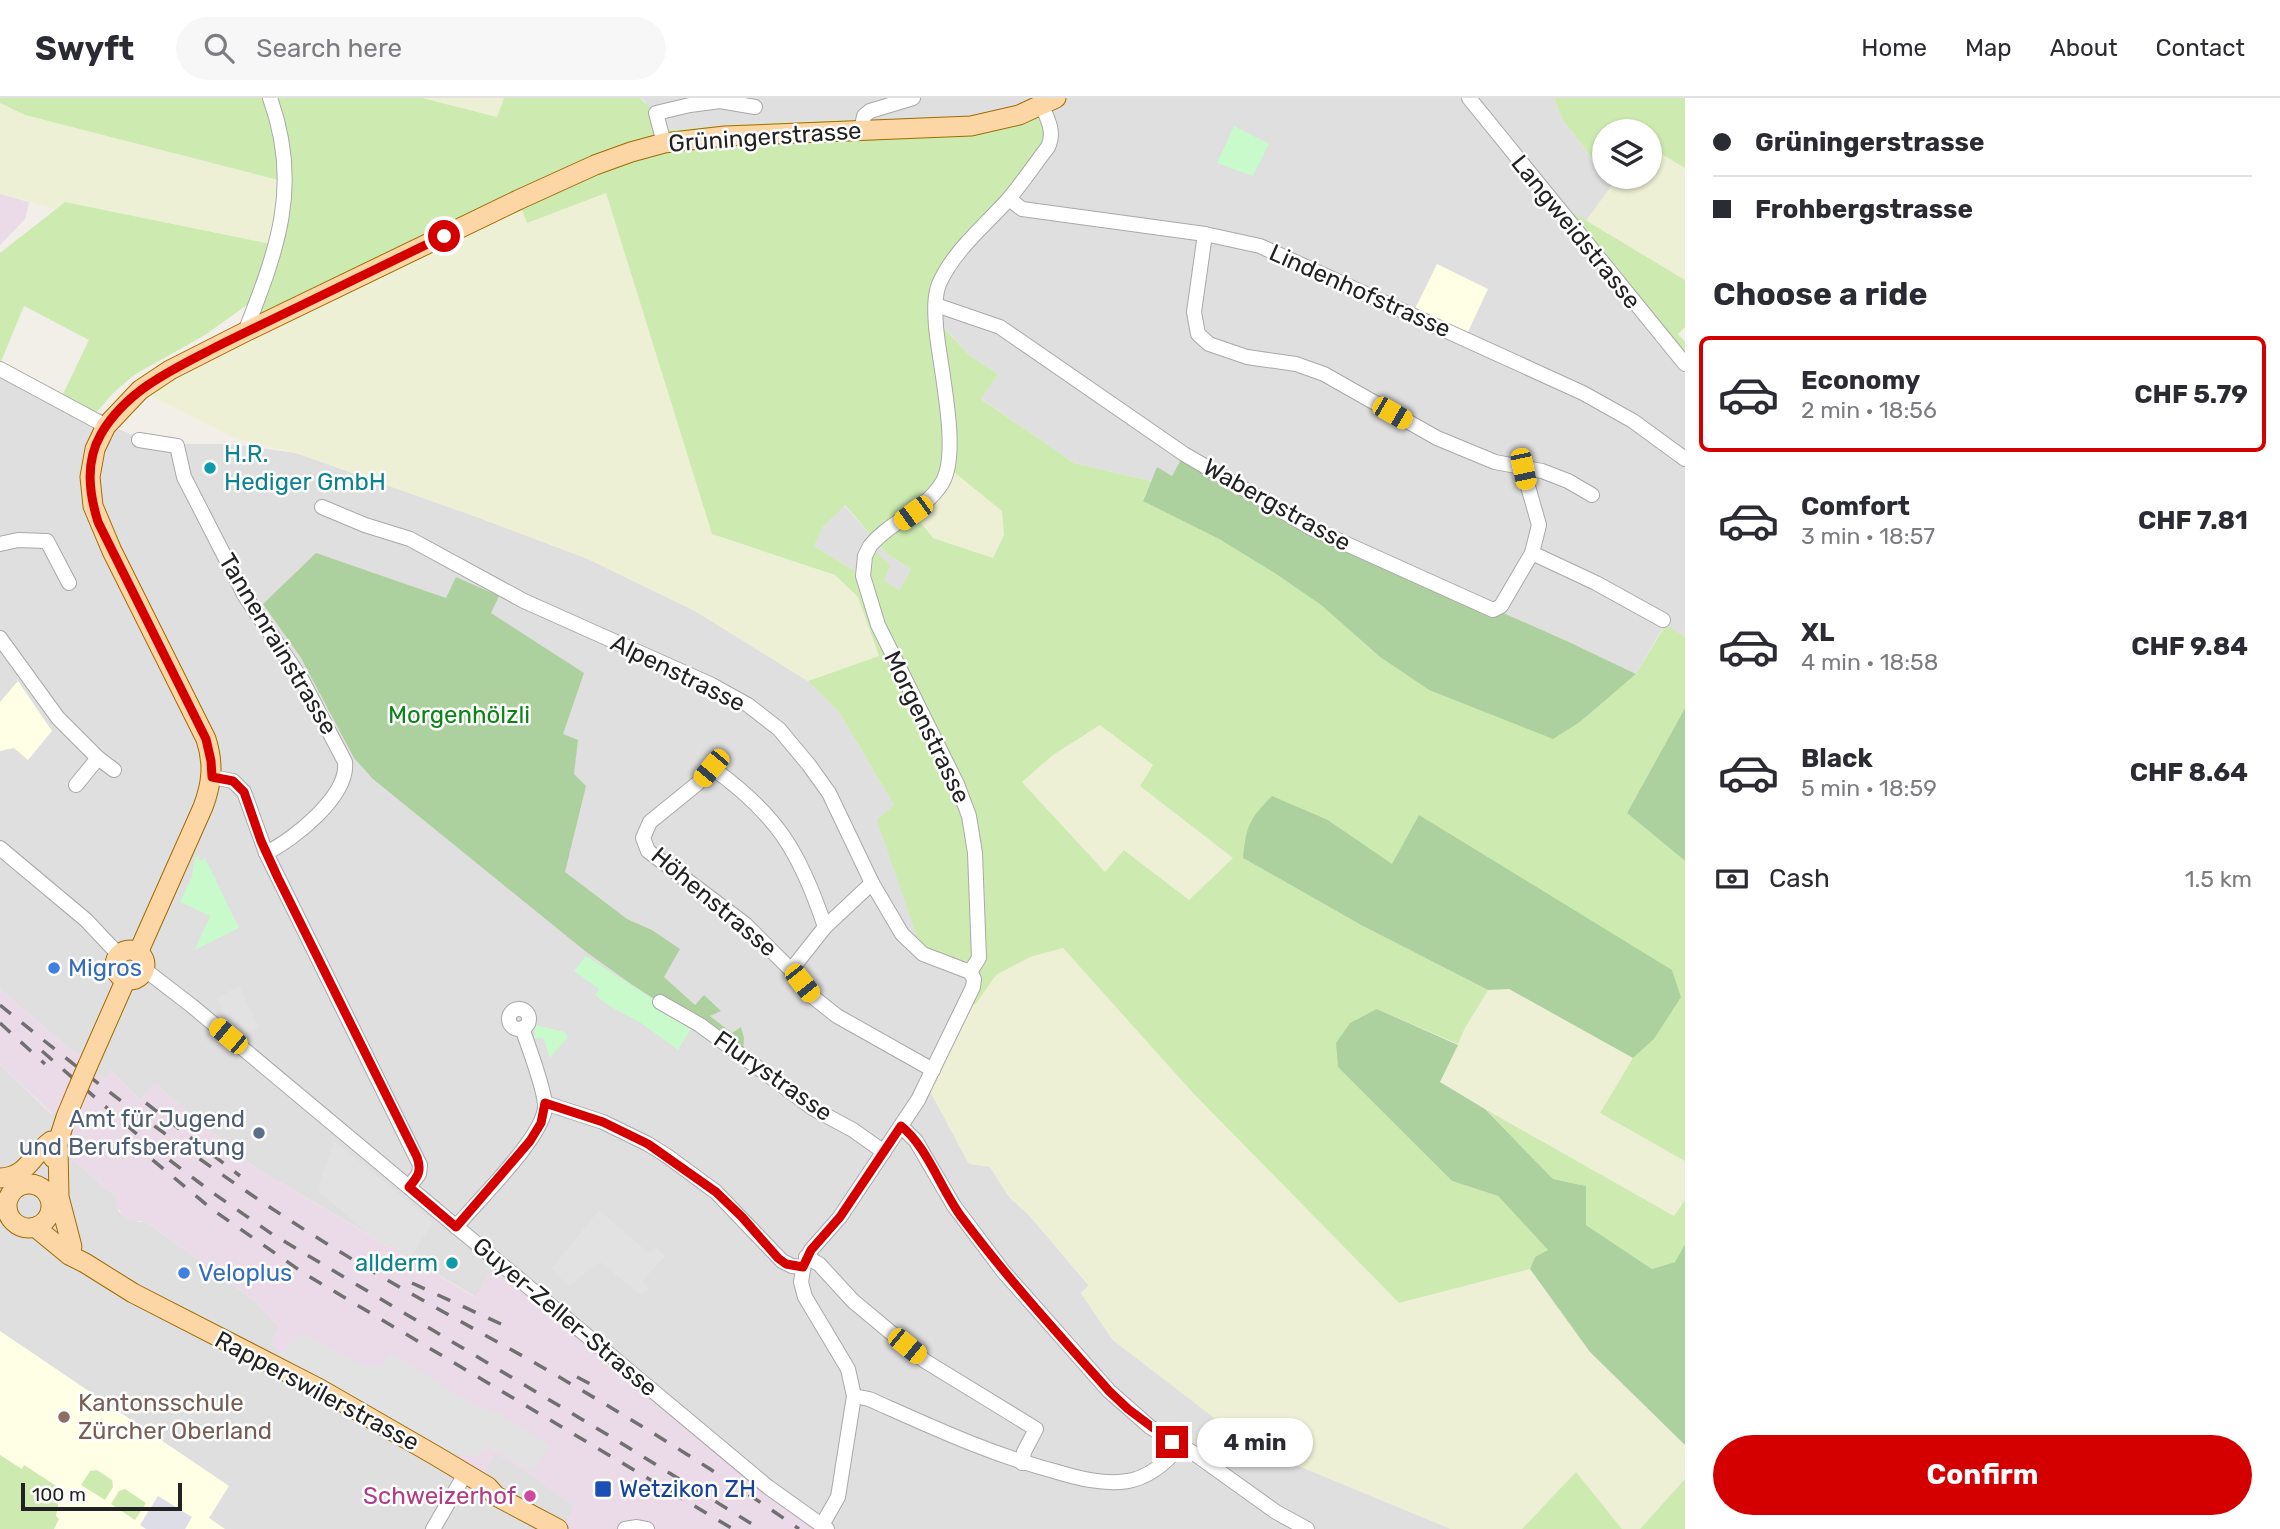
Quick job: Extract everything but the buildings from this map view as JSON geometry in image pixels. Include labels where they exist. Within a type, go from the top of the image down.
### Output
[{"type":"main road","name":"Grüningerstrasse","points":[[133,959],[203,807],[212,777],[206,739],[112,551],[93,506],[90,490],[91,463],[106,426],[128,401],[152,381],[245,332],[584,170],[631,152],[664,143],[725,136],[971,126],[1019,115],[1049,102]]},
{"type":"main road","points":[[13,1190],[54,1144],[126,979],[121,977],[116,969],[116,959],[133,959]]},
{"type":"main road","points":[[13,1190],[50,1198],[50,1211],[42,1222],[24,1228],[15,1224],[7,1213],[13,1190],[17,1175],[40,1149],[54,1144]]},
{"type":"main road","points":[[54,1144],[59,1196],[72,1247]]},
{"type":"main road","name":"Rapperswilerstrasse","points":[[42,1222],[72,1247],[85,1263]]},
{"type":"main road","name":"Rapperswilerstrasse","points":[[42,1222],[69,1255],[133,1293],[342,1401],[488,1487],[496,1496]]},
{"type":"main road","name":"Rapperswilerstrasse","points":[[133,1293],[152,1310],[177,1325],[272,1372],[389,1437],[482,1494],[496,1496],[558,1529]]},
{"type":"street","points":[[245,332],[274,256],[286,188],[284,149],[270,98]]},
{"type":"street","points":[[861,131],[864,116],[870,111],[913,98]]},
{"type":"street","name":"Langweidstrasse","points":[[1469,98],[1685,364]]},
{"type":"street","points":[[664,143],[656,113],[720,101],[755,107]]},
{"type":"street","name":"Morgenstrasse","points":[[804,1262],[840,1217],[918,1100],[973,987],[974,979],[970,972],[979,958],[975,853],[969,816],[957,784],[878,625],[863,576],[865,556],[870,546],[932,497],[943,482],[949,467],[951,445],[937,343],[936,305],[939,283],[960,252],[1009,199],[1048,147],[1052,138],[1049,102]]},
{"type":"street","name":"Lindenhofstrasse","points":[[1009,199],[1022,209],[1205,234],[1261,246],[1583,393],[1633,421],[1685,459]]},
{"type":"street","points":[[1205,234],[1194,312],[1198,334],[1209,344],[1247,357],[1296,364],[1324,374],[1437,438],[1495,462],[1542,471],[1568,481],[1592,495]]},
{"type":"street","name":"Wabergstrasse","points":[[936,305],[1000,327],[1184,454],[1311,528],[1493,610],[1500,606],[1532,553],[1539,525],[1523,469]]},
{"type":"street","points":[[0,369],[106,426]]},
{"type":"street","name":"Tannenrainstrasse","points":[[139,440],[177,446],[184,477],[245,596],[302,680],[345,762],[346,769],[341,784],[308,825],[283,845],[266,853]]},
{"type":"street","name":"Alpenstrasse","points":[[322,507],[365,526],[410,539],[524,601],[712,685],[748,705],[779,729],[828,793],[872,883],[902,934],[923,954],[970,972]]},
{"type":"street","points":[[0,544],[18,540],[47,541],[69,583]]},
{"type":"street","points":[[1532,553],[1596,583],[1663,620]]},
{"type":"street","points":[[0,638],[58,718],[114,770]]},
{"type":"street","points":[[76,785],[98,758]]},
{"type":"street","name":"Höhenstrasse","points":[[825,927],[801,863],[785,837],[737,786],[711,768],[698,783],[650,822],[643,838],[649,851],[745,924],[792,970],[813,997],[837,1016],[933,1070]]},
{"type":"street","points":[[212,777],[233,781],[242,788],[266,853],[417,1157],[419,1174],[409,1187]]},
{"type":"street","name":"Guyer-Zeller-Strasse","points":[[0,848],[768,1487],[825,1527]]},
{"type":"street","name":"Höhenstrasse","points":[[792,970],[825,927],[872,883]]},
{"type":"street","name":"Flurystrasse","points":[[660,1002],[700,1024],[814,1109],[853,1130],[884,1152]]},
{"type":"street","points":[[456,1227],[530,1141],[541,1123],[545,1103],[522,1028]]},
{"type":"street","points":[[545,1103],[603,1122],[658,1150],[716,1192],[786,1264],[820,1264],[853,1301],[925,1361],[1036,1429],[1021,1463]]},
{"type":"street","points":[[901,1126],[916,1141],[954,1206],[1003,1271],[1109,1391],[1150,1427],[1195,1454],[1276,1512],[1307,1529]]},
{"type":"street","points":[[804,1262],[801,1282],[805,1297],[848,1369],[854,1396],[838,1497],[825,1527]]},
{"type":"street","points":[[854,1396],[869,1399],[982,1449],[1021,1463],[1109,1483],[1130,1480],[1159,1468],[1180,1446]]},
{"type":"street","points":[[433,1529],[461,1481]]},
{"type":"street","points":[[625,1529],[647,1529]]},
{"type":"shaded area","points":[[422,98],[504,98],[498,117]]},
{"type":"shaded area","points":[[640,98],[1554,98],[1562,119],[1592,159],[1592,189],[1609,189],[1586,221],[1550,198],[1685,364],[1685,637],[1665,624],[1636,674],[1311,528],[1184,454],[1172,477],[1157,468],[1151,481],[1074,463],[980,398],[998,374],[969,355],[936,318],[936,305],[1019,115],[861,131],[863,119],[726,125],[662,131],[644,100]]},
{"type":"shaded area","points":[[0,103],[25,115],[282,181],[271,244],[65,202],[55,209],[0,194]]},
{"type":"shaded area","points":[[1662,154],[1685,168],[1685,280],[1586,221],[1609,189],[1662,189]]},
{"type":"shaded area","points":[[606,193],[712,534],[835,575],[858,596],[879,656],[808,681],[695,611],[588,559],[296,453],[234,438],[140,390],[518,200],[527,222]]},
{"type":"shaded area","points":[[0,194],[29,202],[25,219],[0,245]]},
{"type":"shaded area","points":[[1437,264],[1488,289],[1465,338],[1412,315]]},
{"type":"shaded area","points":[[0,373],[96,413],[108,413],[113,427],[146,440],[173,444],[231,444],[296,453],[588,559],[695,611],[808,681],[839,712],[894,805],[970,972],[990,1167],[1010,1198],[1028,1214],[1089,1286],[1081,1293],[1113,1340],[1251,1446],[1451,1529],[815,1529],[768,1496],[494,1267],[476,1297],[257,1169],[155,1084],[140,1100],[111,1071],[106,1080],[80,1059],[81,1055],[69,1049],[0,989]]},
{"type":"shaded area","points":[[949,467],[1002,511],[1004,535],[993,558],[933,538],[913,513]]},
{"type":"shaded area","points":[[844,505],[887,554],[911,569],[899,590],[883,581],[863,576],[814,546],[823,527]]},
{"type":"shaded area","points":[[18,681],[52,731],[28,760],[14,748],[0,751],[0,702]]},
{"type":"shaded area","points":[[1100,725],[1154,765],[1140,786],[1233,858],[1189,900],[1125,850],[1105,872],[1022,781],[1053,755]]},
{"type":"shaded area","points":[[1063,948],[1193,1093],[1399,1303],[1530,1269],[1590,1352],[1685,1445],[1685,1479],[1640,1529],[1622,1529],[1576,1472],[1522,1529],[1451,1529],[1251,1446],[1113,1340],[1081,1293],[1089,1285],[1028,1214],[1010,1198],[990,1167],[969,1164],[926,1084],[968,998],[975,1005],[996,975],[1030,957]]},
{"type":"shaded area","points":[[239,986],[259,1027],[245,1034],[238,1021],[230,1025],[217,998]]},
{"type":"shaded area","points":[[0,989],[69,1049],[82,1055],[80,1059],[106,1080],[110,1070],[140,1100],[154,1083],[257,1169],[475,1297],[494,1266],[768,1496],[815,1529],[570,1529],[564,1526],[574,1507],[524,1469],[495,1454],[482,1476],[285,1356],[270,1344],[279,1327],[254,1300],[145,1221],[131,1221],[124,1217],[116,1205],[116,1197],[68,1155],[74,1125],[58,1108],[53,1115],[0,1064]]},
{"type":"shaded area","points":[[1509,989],[1633,1058],[1600,1113],[1685,1161],[1685,1200],[1675,1217],[1440,1082],[1465,1028],[1488,990]]},
{"type":"shaded area","points":[[0,1064],[52,1115],[58,1107],[74,1126],[68,1155],[116,1197],[119,1212],[138,1222],[145,1221],[254,1300],[279,1327],[482,1476],[495,1453],[524,1469],[575,1507],[565,1525],[570,1529],[0,1529]]},
{"type":"shaded area","points":[[334,1141],[433,1222],[411,1257],[366,1232],[317,1190]]},
{"type":"shaded area","points":[[599,1210],[649,1253],[656,1247],[665,1256],[642,1282],[649,1288],[642,1296],[600,1262],[569,1286],[551,1269]]},
{"type":"shaded area","name":"Kantonsschule Zürcher Oberland","points":[[0,1331],[229,1486],[209,1518],[225,1529],[0,1529]]},
{"type":"shaded area","points":[[302,1333],[361,1365],[380,1367],[390,1353],[478,1407],[495,1411],[550,1445],[533,1472],[489,1447],[475,1456],[449,1455],[274,1360]]},
{"type":"shaded area","points":[[158,1496],[192,1517],[185,1529],[146,1529],[140,1525]]},
{"type":"green space","points":[[0,98],[422,98],[497,117],[504,98],[640,98],[656,113],[663,131],[726,125],[863,119],[861,130],[971,126],[1042,106],[1052,138],[939,283],[936,319],[969,355],[998,374],[981,399],[1074,463],[1151,481],[1143,500],[1219,539],[1273,572],[1321,605],[1380,657],[1429,690],[1553,738],[1580,722],[1636,674],[1666,624],[1685,637],[1685,708],[1627,813],[1685,861],[1685,1161],[1600,1113],[1633,1058],[1654,1039],[1419,816],[1392,865],[1328,820],[1243,858],[1361,925],[1488,990],[1458,1044],[1377,1009],[1339,1067],[1452,1181],[1498,1196],[1549,1251],[1535,1257],[1530,1269],[1399,1303],[1193,1093],[1063,948],[1030,957],[996,975],[975,1005],[968,998],[974,979],[923,954],[877,820],[894,805],[839,712],[808,681],[879,656],[858,597],[835,575],[712,534],[606,193],[527,223],[518,200],[245,332],[266,279],[282,181],[25,115],[0,103]],"holes":[[[949,468],[1002,511],[1004,535],[993,558],[933,538],[913,513]],[[845,505],[887,554],[911,569],[899,590],[884,581],[890,565],[870,546],[863,576],[814,546],[823,527]],[[1100,725],[1153,765],[1140,786],[1233,858],[1189,900],[1124,850],[1105,872],[1022,782],[1053,755]]]},
{"type":"green space","points":[[1554,98],[1685,98],[1685,168],[1662,154],[1662,119],[1592,119],[1592,158],[1562,119]]},
{"type":"green space","points":[[1234,126],[1269,144],[1253,176],[1217,163]]},
{"type":"green space","points":[[1547,197],[1685,280],[1685,327],[1678,334],[1685,342],[1685,364]]},
{"type":"green space","points":[[65,202],[271,244],[251,302],[205,335],[134,375],[113,393],[96,413],[61,398],[89,340],[24,306],[0,364],[0,253]]},
{"type":"green space","points":[[1184,454],[1311,528],[1636,674],[1580,722],[1553,739],[1429,690],[1380,657],[1321,605],[1273,572],[1219,539],[1143,501],[1157,467],[1172,476]]},
{"type":"green space","name":"Morgenhölzli","points":[[316,553],[446,598],[456,577],[499,596],[491,613],[584,673],[563,734],[578,740],[574,774],[586,786],[565,872],[627,919],[652,930],[680,949],[664,977],[695,1005],[704,995],[721,1011],[710,1016],[732,1033],[741,1027],[744,1038],[743,1056],[585,951],[373,779],[354,758],[301,658],[263,604]]},
{"type":"green space","points":[[1685,708],[1685,861],[1627,813]]},
{"type":"green space","points":[[1272,796],[1328,820],[1392,864],[1419,815],[1672,970],[1681,997],[1654,1039],[1633,1058],[1509,989],[1488,990],[1361,925],[1243,858],[1250,823]]},
{"type":"green space","points":[[198,856],[200,861],[205,858],[239,928],[195,950],[210,916],[180,902]]},
{"type":"green space","points":[[586,956],[693,1025],[678,1050],[595,995],[599,989],[574,971]]},
{"type":"green space","points":[[1377,1009],[1458,1045],[1440,1082],[1485,1109],[1553,1179],[1586,1186],[1586,1225],[1652,1269],[1675,1262],[1685,1244],[1685,1445],[1590,1352],[1530,1269],[1535,1257],[1548,1250],[1498,1196],[1452,1181],[1338,1067],[1336,1043],[1350,1023]]},
{"type":"green space","points":[[535,1025],[565,1032],[568,1037],[550,1058],[543,1038],[534,1038]]},
{"type":"green space","points":[[1485,1109],[1674,1216],[1685,1200],[1685,1244],[1675,1262],[1652,1269],[1586,1225],[1586,1186],[1553,1179]]},
{"type":"green space","points":[[0,1455],[22,1469],[24,1465],[61,1489],[56,1516],[59,1519],[54,1529],[0,1529]]},
{"type":"green space","points":[[97,1470],[112,1480],[113,1487],[105,1500],[81,1485],[90,1471]]},
{"type":"green space","points":[[1576,1472],[1622,1529],[1522,1529]]},
{"type":"green space","points":[[1685,1479],[1685,1529],[1640,1529]]},
{"type":"green space","points":[[125,1489],[146,1503],[135,1520],[111,1504],[119,1491]]},
{"type":"railway","points":[[0,1005],[158,1129],[282,1215],[376,1273],[636,1423],[799,1529]]},
{"type":"railway","points":[[0,1023],[45,1064]]},
{"type":"railway","points":[[42,1051],[147,1143],[272,1234],[760,1529]]},
{"type":"railway","points":[[146,1103],[240,1176]]},
{"type":"railway","points":[[131,1142],[213,1210],[305,1274],[733,1529]]},
{"type":"railway","points":[[412,1283],[501,1324]]},
{"type":"railway","points":[[577,1377],[600,1389]]},
{"type":"place","name":"H.R. Hediger GmbH","points":[[210,468]]},
{"type":"place","name":"Migros","points":[[54,968]]},
{"type":"place","name":"Amt für Jugend und Berufsberatung","points":[[259,1133]]},
{"type":"place","name":"allderm","points":[[452,1263]]},
{"type":"place","name":"Veloplus","points":[[184,1273]]},
{"type":"place","name":"Kantonsschule Zürcher Oberland","points":[[64,1417]]},
{"type":"place","name":"Wetzikon ZH","points":[[603,1489]]},
{"type":"place","name":"Schweizerhof","points":[[530,1496]]},
{"type":"route","points":[[444,236],[245,332],[152,381],[128,401],[106,426],[95,449],[90,477],[90,490],[98,522],[206,739],[210,750],[212,777],[233,781],[244,792],[261,841],[278,878],[417,1157],[419,1174],[409,1187],[456,1227],[537,1132],[545,1103],[603,1122],[648,1144],[716,1192],[778,1258],[786,1264],[803,1267],[811,1250],[840,1217],[901,1126],[916,1141],[961,1218],[1003,1271],[1109,1391],[1150,1427],[1172,1442]]}]
